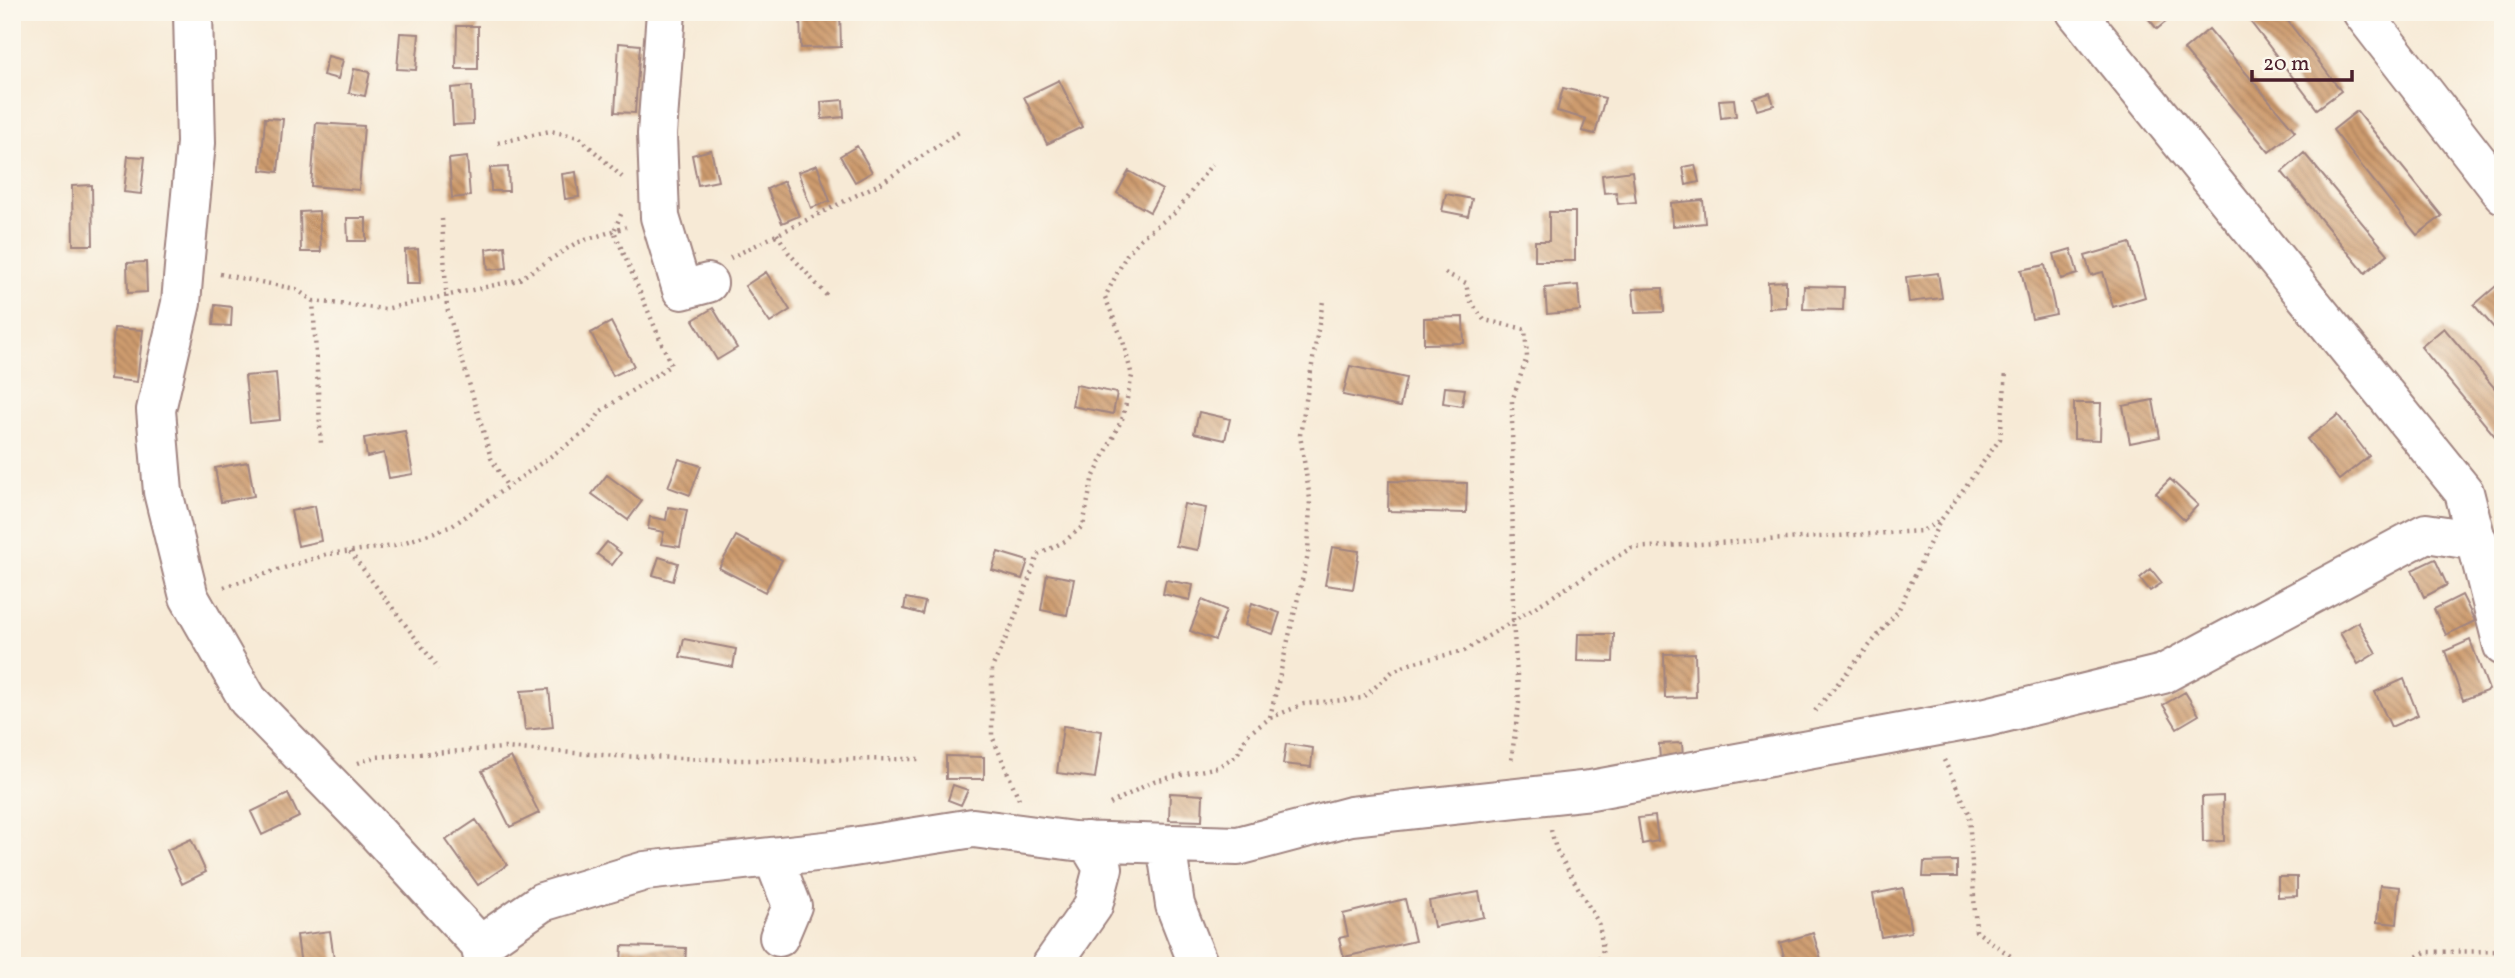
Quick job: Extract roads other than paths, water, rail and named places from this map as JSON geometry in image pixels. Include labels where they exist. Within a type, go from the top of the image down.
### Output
[{"type":"street","points":[[193,12],[196,143],[181,303],[156,410],[163,492],[188,597],[248,700],[320,775],[483,955],[542,902],[645,871],[834,850],[973,828],[1062,839],[1238,846],[1351,816],[1591,790],[1986,717],[2163,674],[2426,533],[2478,541]]},
{"type":"street","points":[[666,12],[657,134],[660,216],[682,290],[708,283]]},
{"type":"street","points":[[2076,12],[2464,492],[2503,646]]},
{"type":"street","points":[[2362,12],[2503,194]]},
{"type":"street","points":[[1051,966],[1093,906],[1103,868],[1062,839]]},
{"type":"street","points":[[1166,844],[1175,905],[1199,966]]},
{"type":"street","points":[[773,857],[792,906],[779,937]]}]
